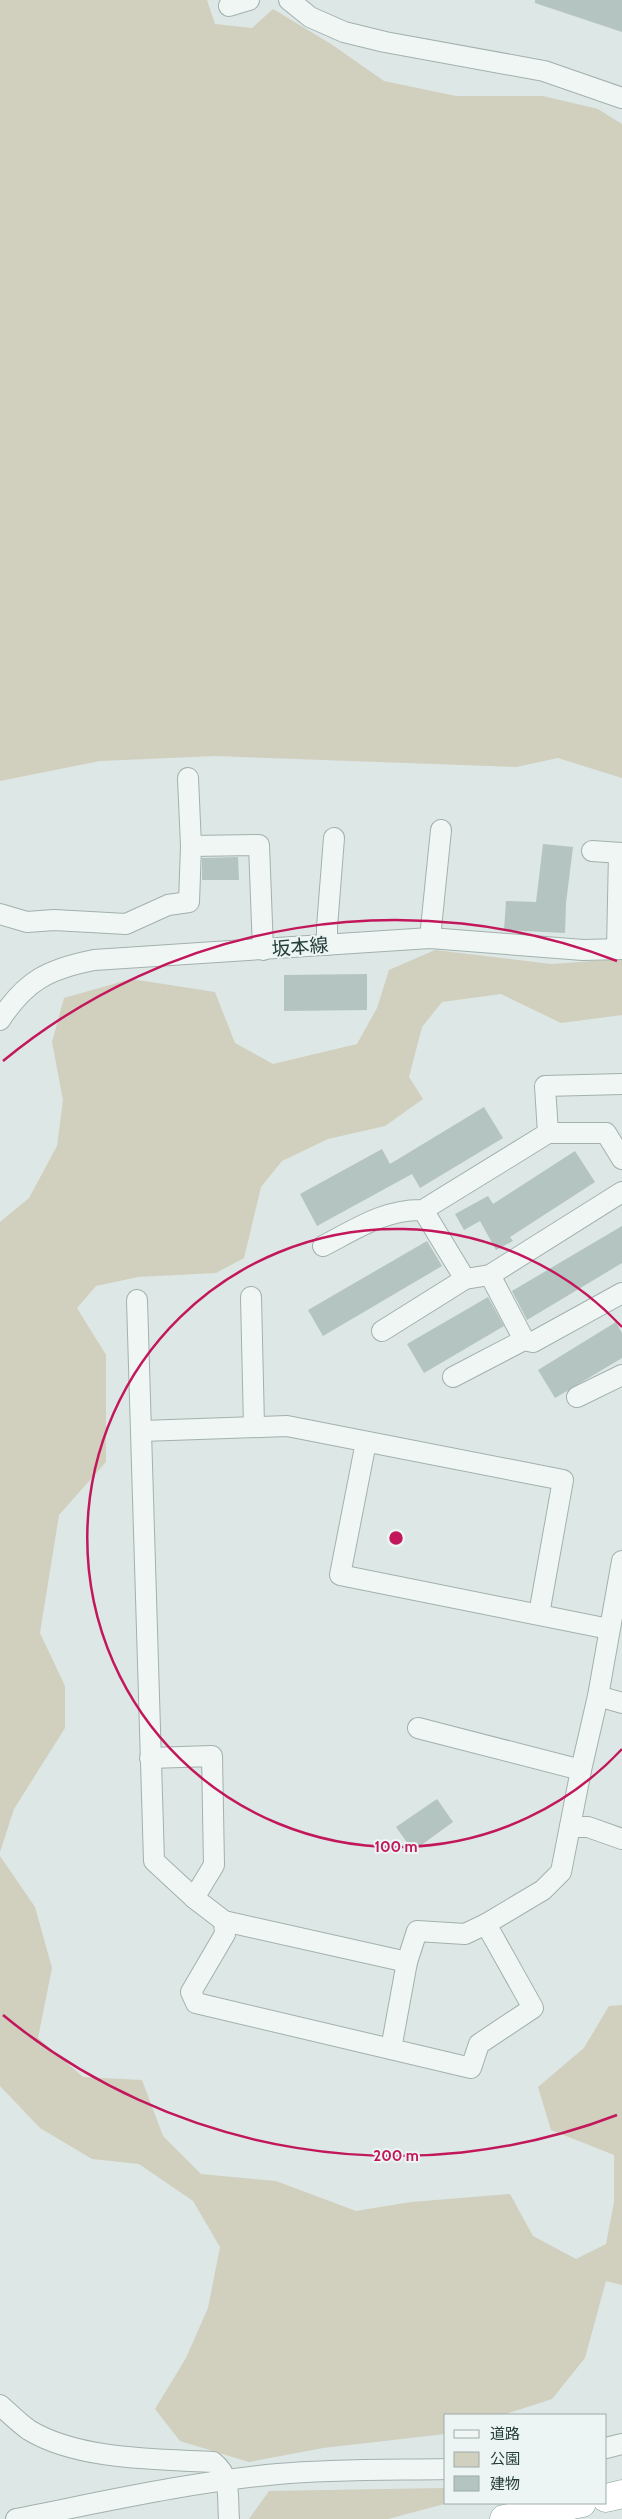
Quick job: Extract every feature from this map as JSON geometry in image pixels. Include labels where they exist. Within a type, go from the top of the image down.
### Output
[{"type":"highway","points":[[607,2498],[622,2494]]},
{"type":"highway","points":[[504,2519],[577,2504]]},
{"type":"street","points":[[229,6],[249,0]]},
{"type":"street","points":[[289,0],[310,17],[344,32],[385,42],[544,71],[622,98]]},
{"type":"street","points":[[0,914],[27,922],[54,920],[126,924],[168,905],[189,902],[191,846],[188,778]]},
{"type":"street","points":[[430,938],[441,830]]},
{"type":"street","points":[[327,945],[334,838]]},
{"type":"street","points":[[191,846],[259,845],[263,950]]},
{"type":"street","points":[[592,851],[621,853],[620,949]]},
{"type":"street","name":"坂本線","points":[[0,1020],[18,994],[43,974],[66,966],[94,960],[430,938],[582,950],[620,949]]},
{"type":"street","points":[[548,1132],[545,1086],[622,1084]]},
{"type":"street","points":[[323,1246],[385,1215],[405,1210],[423,1210],[548,1132],[606,1133],[622,1160]]},
{"type":"street","points":[[382,1331],[465,1280],[490,1275],[622,1192]]},
{"type":"street","points":[[423,1210],[465,1280]]},
{"type":"street","points":[[490,1275],[524,1340]]},
{"type":"street","points":[[453,1377],[524,1340],[533,1342],[622,1293]]},
{"type":"street","points":[[251,1297],[254,1426]]},
{"type":"street","points":[[137,1300],[154,1861],[194,1898],[224,1921],[407,1962]]},
{"type":"street","points":[[577,1397],[622,1375]]},
{"type":"street","points":[[142,1430],[288,1426],[562,1480],[538,1614]]},
{"type":"street","points":[[366,1442],[340,1575],[609,1629]]},
{"type":"street","points":[[391,2049],[407,1962],[416,1931],[465,1934],[486,1924],[543,1890],[562,1872],[581,1770],[598,1696],[622,1561]]},
{"type":"street","points":[[598,1696],[622,1703]]},
{"type":"street","points":[[418,1728],[581,1770]]},
{"type":"street","points":[[150,1758],[212,1756],[214,1865],[194,1898]]},
{"type":"street","points":[[570,1827],[588,1827],[622,1839]]},
{"type":"street","points":[[224,1921],[225,1934],[191,1992],[196,2003],[471,2068],[479,2044],[533,2008],[486,1924]]},
{"type":"street","points":[[0,2405],[28,2429],[48,2439],[115,2456],[213,2462],[223,2470],[226,2480],[229,2519]]},
{"type":"street","points":[[607,2448],[622,2444]]},
{"type":"street","points":[[16,2519],[155,2491],[226,2480],[280,2474],[444,2469]]},
{"type":"green space","points":[[0,0],[207,0],[215,24],[252,28],[273,9],[331,44],[384,81],[456,96],[543,96],[598,109],[622,124],[622,778],[558,758],[516,767],[215,756],[100,761],[0,781]]},
{"type":"green space","points":[[435,950],[551,964],[622,959],[622,1015],[561,1023],[501,994],[442,1002],[422,1027],[409,1077],[423,1099],[385,1126],[328,1139],[282,1161],[261,1187],[244,1258],[216,1273],[138,1277],[96,1286],[77,1308],[106,1355],[106,1462],[59,1515],[40,1633],[65,1686],[65,1728],[14,1809],[0,1852],[0,1222],[29,1198],[57,1146],[63,1100],[52,1042],[64,998],[131,979],[215,992],[235,1043],[273,1064],[357,1044],[377,1008],[389,970]]},
{"type":"green space","points":[[0,1856],[35,1907],[52,1968],[38,2038],[83,2077],[142,2080],[163,2136],[201,2174],[276,2181],[356,2211],[411,2202],[510,2194],[533,2236],[576,2259],[606,2244],[614,2202],[614,2155],[551,2130],[538,2087],[584,2048],[609,2006],[622,2005],[622,2285],[606,2281],[585,2358],[552,2399],[506,2414],[444,2414],[444,2434],[323,2448],[249,2462],[180,2441],[155,2409],[186,2358],[208,2308],[220,2247],[193,2201],[139,2164],[92,2159],[40,2128],[0,2086]]},
{"type":"green space","points":[[444,2488],[444,2504],[388,2519],[249,2519],[269,2491]]},
{"type":"building","points":[[535,0],[622,0],[622,32],[535,3]]},
{"type":"building","points":[[543,844],[573,847],[566,903],[565,933],[504,930],[506,901],[536,902]]},
{"type":"building","points":[[238,857],[239,880],[202,880],[202,858]]},
{"type":"building","points":[[367,974],[367,1010],[284,1011],[284,975]]},
{"type":"building","points":[[484,1107],[503,1138],[420,1188],[412,1174],[317,1226],[300,1194],[382,1149],[390,1164]]},
{"type":"building","points":[[575,1151],[595,1182],[510,1237],[513,1241],[496,1250],[480,1221],[464,1230],[455,1214],[488,1196],[493,1204]]},
{"type":"building","points":[[622,1226],[622,1263],[527,1320],[512,1291]]},
{"type":"building","points":[[427,1241],[442,1266],[323,1336],[308,1310]]},
{"type":"building","points":[[488,1297],[504,1326],[424,1373],[407,1344]]},
{"type":"building","points":[[616,1322],[622,1333],[622,1358],[555,1398],[538,1370]]},
{"type":"building","points":[[437,1799],[453,1822],[413,1851],[396,1827]]}]
